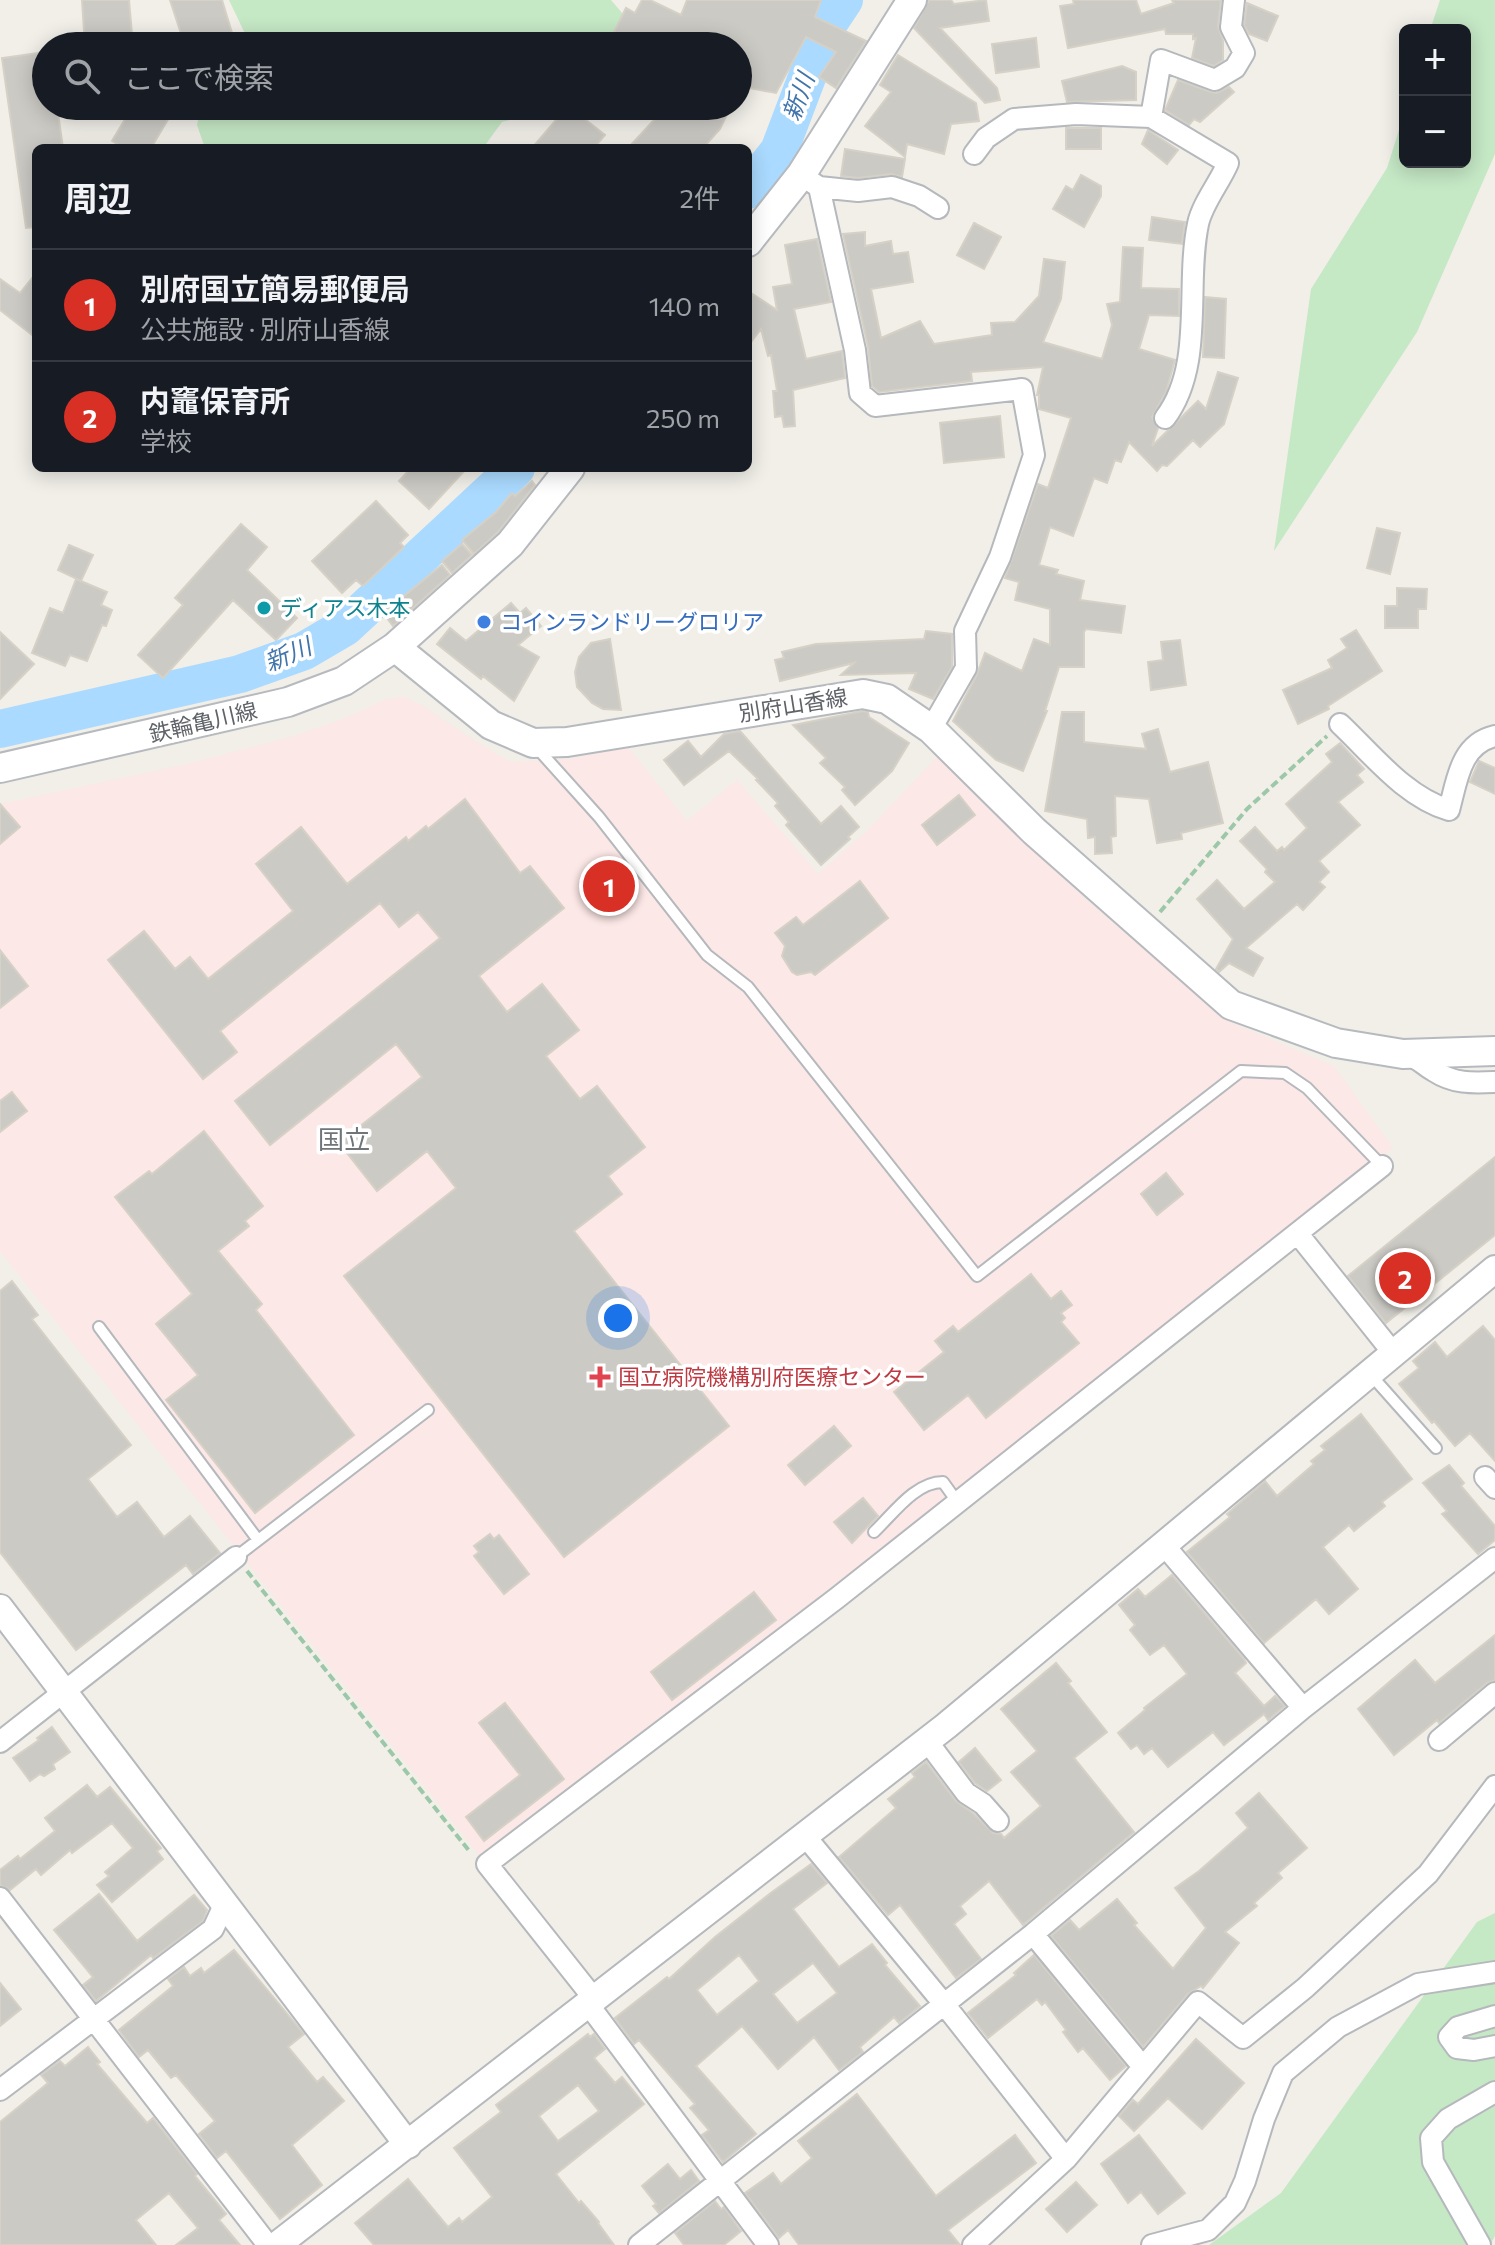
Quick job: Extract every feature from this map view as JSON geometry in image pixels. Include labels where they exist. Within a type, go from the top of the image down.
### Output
[{"type":"main road","points":[[752,238],[810,181],[912,0]]},
{"type":"main road","points":[[395,647],[510,544],[567,472]]},
{"type":"main road","name":"別府山香線","points":[[395,647],[491,725],[533,743],[567,742],[863,694],[887,699],[931,729],[1034,831],[1231,1005],[1336,1043],[1403,1054],[1495,1051]]},
{"type":"main road","name":"鉄輪亀川線","points":[[0,768],[288,702],[344,681],[395,647]]},
{"type":"street","points":[[1151,117],[1161,60],[1215,80],[1235,68],[1244,53],[1231,27],[1234,0]]},
{"type":"street","points":[[974,154],[986,138],[1014,119],[1076,114],[1151,117],[1228,163],[1198,220],[1185,371],[1173,407],[1165,418]]},
{"type":"street","points":[[931,729],[966,668],[965,631],[1000,557],[1034,455],[1022,389],[875,406],[860,393],[855,350],[810,181],[858,191],[892,187],[919,196],[938,208]]},
{"type":"street","points":[[1340,724],[1404,785],[1432,805],[1449,810],[1464,756],[1489,737],[1495,736]]},
{"type":"street","points":[[1403,1054],[1419,1059],[1431,1070],[1461,1083],[1495,1082]]},
{"type":"street","points":[[768,2245],[487,1864],[958,1503],[1382,1166]]},
{"type":"street","points":[[1298,1234],[1394,1354]]},
{"type":"street","points":[[277,2245],[927,1741],[1495,1269]]},
{"type":"street","points":[[1163,1544],[1303,1708]]},
{"type":"street","points":[[0,1742],[236,1557]]},
{"type":"street","points":[[639,2245],[1033,1934],[1303,1708],[1495,1558]]},
{"type":"street","points":[[0,1608],[408,2145]]},
{"type":"street","points":[[1439,1740],[1495,1693]]},
{"type":"street","points":[[927,1741],[966,1793],[983,1804],[998,1821]]},
{"type":"street","points":[[973,2245],[1066,2159],[1198,2002],[1243,2038],[1305,1988],[1428,1874],[1495,1786]]},
{"type":"street","points":[[805,1836],[944,2004],[1066,2159]]},
{"type":"street","points":[[0,1898],[268,2245]]},
{"type":"street","points":[[0,2090],[213,1929],[225,1903]]},
{"type":"street","points":[[1033,1934],[1143,2067]]},
{"type":"street","points":[[1152,2245],[1208,2230],[1235,2203],[1283,2073],[1338,2027],[1418,1984],[1495,1972]]},
{"type":"street","points":[[1495,2016],[1458,2027],[1449,2037],[1457,2048],[1474,2050],[1495,2046]]},
{"type":"street","points":[[1480,2245],[1433,2162],[1431,2138],[1448,2119],[1495,2092]]},
{"type":"lane","points":[[533,743],[599,817],[707,955],[748,987],[977,1276],[1241,1071],[1285,1073],[1296,1080],[1382,1166]]},
{"type":"lane","points":[[99,1327],[258,1540]]},
{"type":"lane","points":[[1370,1373],[1436,1448]]},
{"type":"lane","points":[[236,1557],[428,1410]]},
{"type":"lane","points":[[874,1532],[914,1494],[932,1482],[943,1482],[958,1503]]},
{"type":"path","points":[[1145,930],[1247,809],[1340,724]]},
{"type":"path","points":[[236,1557],[477,1862],[487,1864]]},
{"type":"shaded area","name":"国立病院機構別府医療センター","points":[[404,697],[511,762],[569,759],[628,747],[687,821],[737,780],[818,874],[866,832],[938,756],[1089,902],[1230,1022],[1334,1066],[1393,1148],[943,1502],[479,1855],[0,1251],[0,804],[187,764],[294,736],[348,717],[386,699]]},
{"type":"green space","points":[[229,0],[611,0],[638,32],[244,32]]},
{"type":"green space","points":[[1440,0],[1495,0],[1495,154],[1417,332],[1274,551],[1311,289],[1387,168],[1399,130],[1399,168],[1471,168],[1471,24],[1432,24]]},
{"type":"green space","points":[[198,120],[509,120],[502,122],[486,144],[204,144]]},
{"type":"green space","points":[[1495,1913],[1495,2236],[1490,2245],[1209,2245],[1281,2193],[1477,1922]]},
{"type":"building","points":[[82,0],[129,0],[132,32],[84,32]]},
{"type":"building","points":[[170,0],[222,0],[232,32],[180,32]]},
{"type":"building","points":[[642,0],[650,0],[681,15],[687,0],[821,0],[815,17],[866,41],[836,88],[819,77],[836,52],[806,37],[776,93],[752,89],[752,32],[614,32],[626,8],[635,13]]},
{"type":"building","points":[[929,0],[951,0],[954,4],[986,0],[989,21],[940,28],[997,88],[1000,100],[985,103],[914,28]]},
{"type":"building","points":[[1073,0],[1136,0],[1141,14],[1174,3],[1172,0],[1221,0],[1218,26],[1223,41],[1223,60],[1214,66],[1192,58],[1196,38],[1193,39],[1193,34],[1166,34],[1165,29],[1068,48],[1060,6],[1074,4]]},
{"type":"building","points":[[1247,3],[1278,16],[1267,41],[1249,34],[1244,25]]},
{"type":"building","points":[[1036,38],[1039,67],[996,73],[992,44]]},
{"type":"building","points":[[32,54],[32,120],[59,120],[62,144],[32,144],[32,227],[26,228],[2,58]]},
{"type":"building","points":[[898,55],[976,103],[979,121],[951,124],[944,154],[907,144],[905,157],[865,126],[891,92],[880,85]]},
{"type":"building","points":[[1122,66],[1136,72],[1136,100],[1067,102],[1062,81]]},
{"type":"building","points":[[1178,80],[1211,92],[1217,93],[1229,87],[1234,92],[1200,122],[1194,119],[1189,125],[1165,110]]},
{"type":"building","points":[[125,120],[168,120],[153,144],[117,144],[112,141]]},
{"type":"building","points":[[556,120],[586,120],[605,135],[597,144],[535,144]]},
{"type":"building","points":[[654,120],[724,120],[707,144],[632,144]]},
{"type":"building","points":[[1066,128],[1101,128],[1101,149],[1066,149]]},
{"type":"building","points":[[1148,130],[1178,150],[1167,164],[1142,144]]},
{"type":"building","points":[[845,149],[905,159],[902,177],[891,174],[858,178],[841,176]]},
{"type":"building","points":[[1081,175],[1101,186],[1101,196],[1084,227],[1053,209],[1066,186],[1073,190]]},
{"type":"building","points":[[1152,217],[1185,222],[1182,244],[1149,240]]},
{"type":"building","points":[[974,223],[1001,237],[984,269],[957,255]]},
{"type":"building","points":[[865,232],[865,246],[891,241],[893,254],[908,252],[913,282],[871,289],[881,338],[920,321],[934,344],[992,335],[991,323],[1015,322],[1039,296],[1044,259],[1065,262],[1061,299],[1043,342],[1102,359],[1112,325],[1107,304],[1120,302],[1123,247],[1143,248],[1141,288],[1179,289],[1179,316],[1149,315],[1139,349],[1175,360],[1166,392],[1152,417],[1158,428],[1152,446],[1198,401],[1206,409],[1218,372],[1238,378],[1224,424],[1200,447],[1193,440],[1167,466],[1162,465],[1157,471],[1129,442],[1121,462],[1115,460],[1107,483],[1094,478],[1073,536],[1050,527],[1039,565],[1058,570],[1056,574],[1084,581],[1080,600],[1125,606],[1121,633],[1086,629],[1084,667],[1059,667],[1047,711],[1023,771],[996,760],[953,721],[985,653],[1022,671],[1034,639],[1050,645],[1050,609],[1015,600],[1019,582],[1005,578],[1038,484],[1048,488],[1071,418],[1039,409],[1037,395],[1043,367],[971,372],[972,381],[879,392],[872,386],[868,347],[843,234]]},
{"type":"building","points":[[817,239],[831,302],[794,309],[806,359],[842,351],[845,378],[793,390],[795,426],[784,427],[782,416],[775,417],[773,391],[777,391],[771,355],[768,356],[761,329],[752,341],[752,294],[777,310],[773,287],[792,284],[785,245]]},
{"type":"building","points":[[32,278],[32,335],[0,310],[0,279],[20,293]]},
{"type":"building","points":[[1205,297],[1226,299],[1224,358],[1203,357]]},
{"type":"building","points":[[1000,416],[1004,457],[944,463],[940,423]]},
{"type":"building","points":[[407,472],[463,472],[429,509],[399,481]]},
{"type":"building","points":[[532,481],[535,485],[498,532],[474,554],[462,540],[496,512],[512,493],[515,496]]},
{"type":"building","points":[[376,501],[408,535],[400,543],[404,547],[363,586],[356,580],[342,593],[312,561]]},
{"type":"building","points":[[241,524],[267,547],[247,570],[297,618],[276,640],[233,600],[163,678],[138,655],[183,605],[175,598]]},
{"type":"building","points":[[1377,528],[1400,533],[1390,574],[1367,568]]},
{"type":"building","points":[[462,544],[472,555],[452,573],[442,561]]},
{"type":"building","points":[[69,545],[93,555],[81,581],[58,570]]},
{"type":"building","points":[[442,565],[450,575],[393,626],[383,613]]},
{"type":"building","points":[[76,579],[107,592],[101,605],[112,610],[87,661],[70,655],[65,666],[32,653],[50,608],[63,613]]},
{"type":"building","points":[[1397,588],[1427,589],[1426,609],[1418,609],[1418,628],[1385,628],[1385,606],[1397,606]]},
{"type":"building","points":[[511,603],[520,613],[526,608],[541,626],[518,645],[539,657],[514,701],[437,644],[450,628],[466,641]]},
{"type":"building","points":[[1356,630],[1382,671],[1328,706],[1329,709],[1298,724],[1283,690],[1332,668],[1328,660],[1347,648],[1341,639]]},
{"type":"building","points":[[926,631],[952,634],[952,667],[933,699],[909,689],[916,673],[841,675],[854,663],[780,681],[775,660],[784,658],[782,652],[816,644],[924,639]]},
{"type":"building","points":[[0,632],[34,664],[0,699]]},
{"type":"building","points":[[610,639],[621,710],[603,709],[592,703],[577,687],[575,672],[579,657],[591,643]]},
{"type":"building","points":[[1180,640],[1186,685],[1151,690],[1148,662],[1163,660],[1161,642]]},
{"type":"building","points":[[863,711],[909,743],[892,771],[855,805],[842,790],[845,787],[820,763],[826,758],[793,725]]},
{"type":"building","points":[[1062,712],[1084,712],[1084,742],[1146,749],[1142,734],[1158,729],[1170,772],[1208,762],[1223,823],[1181,833],[1182,839],[1157,843],[1149,799],[1115,796],[1116,836],[1111,837],[1112,853],[1095,854],[1095,837],[1088,838],[1087,819],[1045,811]]},
{"type":"building","points":[[740,731],[821,824],[841,806],[859,827],[821,865],[786,825],[789,822],[775,806],[778,803],[729,751],[684,785],[664,760],[688,741],[701,757],[724,734]]},
{"type":"building","points":[[1340,743],[1364,769],[1357,775],[1363,782],[1338,802],[1360,825],[1319,861],[1329,872],[1319,882],[1325,887],[1303,910],[1297,904],[1246,948],[1263,958],[1253,976],[1229,963],[1219,972],[1216,969],[1233,939],[1197,899],[1217,880],[1244,909],[1275,882],[1240,841],[1255,827],[1277,851],[1282,847],[1284,850],[1307,828],[1286,804],[1332,762],[1326,754]]},
{"type":"building","points":[[1479,761],[1495,768],[1495,794],[1470,782]]},
{"type":"building","points":[[959,795],[975,815],[937,845],[922,825]]},
{"type":"building","points":[[465,799],[520,873],[530,866],[564,908],[479,976],[507,1012],[542,984],[579,1030],[546,1056],[580,1099],[597,1086],[645,1147],[608,1176],[622,1194],[574,1231],[729,1426],[564,1557],[344,1276],[456,1188],[427,1151],[377,1191],[339,1143],[422,1077],[396,1044],[270,1145],[235,1101],[440,938],[418,912],[399,927],[380,903],[220,1031],[237,1052],[203,1079],[108,960],[144,931],[175,969],[190,957],[208,979],[293,911],[256,864],[301,827],[347,884],[406,837],[408,841],[426,826],[428,829]]},
{"type":"building","points":[[0,804],[20,827],[0,844]]},
{"type":"building","points":[[860,881],[888,918],[815,975],[811,972],[797,975],[792,972],[782,956],[785,946],[775,933],[796,917],[803,925]]},
{"type":"building","points":[[0,950],[28,986],[0,1008]]},
{"type":"building","points":[[12,1092],[27,1111],[0,1132],[0,1101]]},
{"type":"building","points":[[204,1131],[263,1206],[245,1221],[249,1226],[218,1251],[262,1304],[256,1310],[354,1435],[255,1513],[166,1400],[198,1375],[156,1324],[192,1294],[115,1197],[149,1171],[152,1174]]},
{"type":"building","points":[[1495,1157],[1495,1235],[1386,1323],[1348,1276]]},
{"type":"building","points":[[1166,1173],[1183,1194],[1157,1215],[1141,1194]]},
{"type":"building","points":[[1031,1274],[1051,1299],[1061,1291],[1072,1305],[1061,1313],[1065,1318],[1061,1322],[1079,1343],[986,1418],[968,1395],[924,1430],[894,1392],[944,1352],[935,1341],[953,1326],[958,1332]]},
{"type":"building","points":[[12,1281],[38,1315],[32,1319],[131,1445],[88,1479],[117,1517],[137,1502],[164,1537],[190,1516],[220,1553],[193,1574],[186,1565],[76,1650],[0,1552],[0,1291]]},
{"type":"building","points":[[1483,1326],[1495,1340],[1495,1461],[1470,1433],[1455,1446],[1399,1384],[1419,1368],[1413,1361],[1435,1342],[1447,1357]]},
{"type":"building","points":[[1361,1414],[1412,1479],[1382,1502],[1385,1506],[1354,1531],[1349,1525],[1323,1547],[1358,1589],[1329,1614],[1316,1599],[1264,1643],[1187,1552],[1230,1517],[1227,1514],[1265,1481],[1277,1496],[1314,1464],[1311,1461],[1325,1450],[1321,1446]]},
{"type":"building","points":[[834,1426],[851,1446],[805,1485],[788,1465]]},
{"type":"building","points":[[1449,1465],[1464,1483],[1461,1486],[1495,1526],[1495,1540],[1478,1554],[1442,1514],[1447,1511],[1423,1483]]},
{"type":"building","points":[[863,1498],[878,1516],[852,1543],[834,1522]]},
{"type":"building","points":[[490,1534],[494,1539],[499,1535],[529,1574],[504,1594],[474,1556],[479,1552],[474,1546]]},
{"type":"building","points":[[1172,1575],[1244,1659],[1246,1663],[1235,1673],[1264,1706],[1275,1696],[1285,1706],[1268,1720],[1264,1714],[1224,1745],[1213,1732],[1168,1767],[1152,1748],[1144,1754],[1137,1745],[1131,1749],[1118,1733],[1187,1674],[1164,1645],[1150,1655],[1130,1630],[1135,1625],[1119,1605],[1138,1589],[1145,1597]]},
{"type":"building","points":[[754,1592],[776,1620],[672,1700],[651,1672]]},
{"type":"building","points":[[1495,1635],[1495,1680],[1487,1683],[1439,1723],[1437,1720],[1394,1755],[1358,1709],[1415,1660],[1435,1683]]},
{"type":"building","points":[[1056,1663],[1107,1732],[1074,1758],[1134,1832],[1023,1925],[989,1881],[960,1906],[966,1914],[954,1924],[981,1959],[956,1978],[900,1905],[888,1915],[839,1857],[896,1808],[888,1799],[915,1777],[912,1773],[926,1762],[956,1801],[993,1833],[1001,1834],[1004,1838],[1041,1806],[1011,1772],[1037,1751],[1001,1709]]},
{"type":"building","points":[[505,1703],[564,1779],[484,1841],[466,1817],[520,1775],[479,1723]]},
{"type":"building","points":[[52,1727],[70,1752],[53,1764],[55,1769],[30,1781],[13,1758]]},
{"type":"building","points":[[975,1748],[1001,1780],[987,1791],[975,1783],[959,1762]]},
{"type":"building","points":[[87,1785],[97,1797],[110,1787],[161,1848],[157,1851],[163,1859],[112,1902],[97,1885],[109,1876],[105,1872],[133,1848],[112,1823],[72,1853],[70,1850],[41,1875],[36,1869],[10,1890],[0,1885],[0,1870],[18,1856],[20,1859],[55,1831],[45,1818]]},
{"type":"building","points":[[1259,1793],[1307,1848],[1278,1873],[1282,1878],[1254,1903],[1257,1906],[1225,1932],[1239,1943],[1203,1988],[1201,1986],[1188,1994],[1143,2047],[1051,1936],[1070,1920],[1079,1930],[1117,1899],[1137,1923],[1134,1925],[1173,1969],[1206,1928],[1175,1888],[1248,1828],[1236,1813]]},
{"type":"building","points":[[811,1864],[827,1883],[793,1909],[839,1967],[872,1944],[887,1963],[885,1965],[920,2006],[899,2023],[894,2017],[860,2047],[863,2052],[839,2070],[814,2037],[778,2069],[742,2026],[696,2066],[756,2134],[723,2162],[702,2135],[709,2130],[690,2108],[695,2104],[639,2040],[634,2044],[615,2018],[667,1977],[669,1979],[715,1937]],"holes":[[[739,1955],[759,1981],[717,2015],[697,1990]],[[813,1963],[837,1993],[797,2023],[773,1994]]]},
{"type":"building","points":[[99,1894],[137,1941],[194,1895],[207,1910],[203,1921],[153,1958],[151,1955],[96,2001],[83,1985],[93,1977],[54,1930]]},
{"type":"building","points":[[234,1950],[304,2034],[288,2047],[317,2082],[323,2077],[344,2101],[292,2145],[322,2185],[280,2219],[226,2151],[217,2158],[199,2134],[215,2121],[176,2075],[171,2078],[148,2050],[139,2057],[119,2030],[173,1986],[168,1979],[184,1967],[190,1976],[201,1968],[204,1973]]},
{"type":"building","points":[[1034,1955],[1126,2066],[1110,2080],[1083,2048],[1078,2052],[1045,2002],[1042,2005],[1037,1999],[988,2038],[968,2013],[1016,1975],[1014,1973]]},
{"type":"building","points":[[0,1983],[21,2009],[0,2026]]},
{"type":"building","points":[[588,2034],[590,2037],[594,2034],[605,2049],[594,2058],[615,2083],[622,2077],[644,2104],[556,2174],[599,2222],[614,2245],[374,2245],[355,2223],[408,2179],[448,2227],[459,2218],[462,2222],[492,2197],[454,2148],[501,2112],[496,2105]],"holes":[[[578,2085],[599,2111],[558,2141],[539,2116]]]},
{"type":"building","points":[[1196,2039],[1244,2083],[1202,2129],[1168,2098],[1134,2131],[1119,2116],[1133,2100],[1138,2104]]},
{"type":"building","points":[[88,2047],[100,2062],[97,2064],[147,2123],[153,2118],[197,2174],[195,2176],[226,2214],[219,2220],[240,2245],[176,2245],[198,2228],[169,2193],[136,2220],[156,2245],[0,2245],[0,2122],[48,2083],[41,2075],[60,2061],[65,2066]]},
{"type":"building","points":[[857,2094],[936,2196],[1015,2135],[1036,2163],[948,2230],[960,2245],[799,2245],[788,2230],[779,2238],[745,2193],[773,2173],[781,2184],[812,2158],[798,2141]]},
{"type":"building","points":[[1139,2135],[1185,2193],[1158,2214],[1141,2192],[1128,2203],[1101,2164]]},
{"type":"building","points":[[668,2164],[680,2179],[691,2170],[699,2181],[659,2213],[642,2186]]},
{"type":"building","points":[[1076,2182],[1097,2205],[1067,2232],[1046,2209]]},
{"type":"building","points":[[715,2201],[721,2209],[724,2207],[741,2231],[724,2245],[684,2245],[675,2233]]},
{"type":"waterway","name":"新川","points":[[752,185],[779,151],[826,27],[844,0]]},
{"type":"waterway","name":"新川","points":[[0,729],[240,674],[304,651],[345,627],[512,472]]},
{"type":"place","name":"ディアス木本","points":[[264,608]]},
{"type":"place","name":"コインランドリーグロリア","points":[[484,622]]},
{"type":"place","name":"別府国立簡易郵便局","points":[[609,886]]},
{"type":"place","name":"内竈保育所","points":[[1405,1278]]},
{"type":"place","name":"国立病院機構別府医療センター","points":[[600,1377]]},
{"type":"district","name":"国立","points":[[344,1140]]}]
